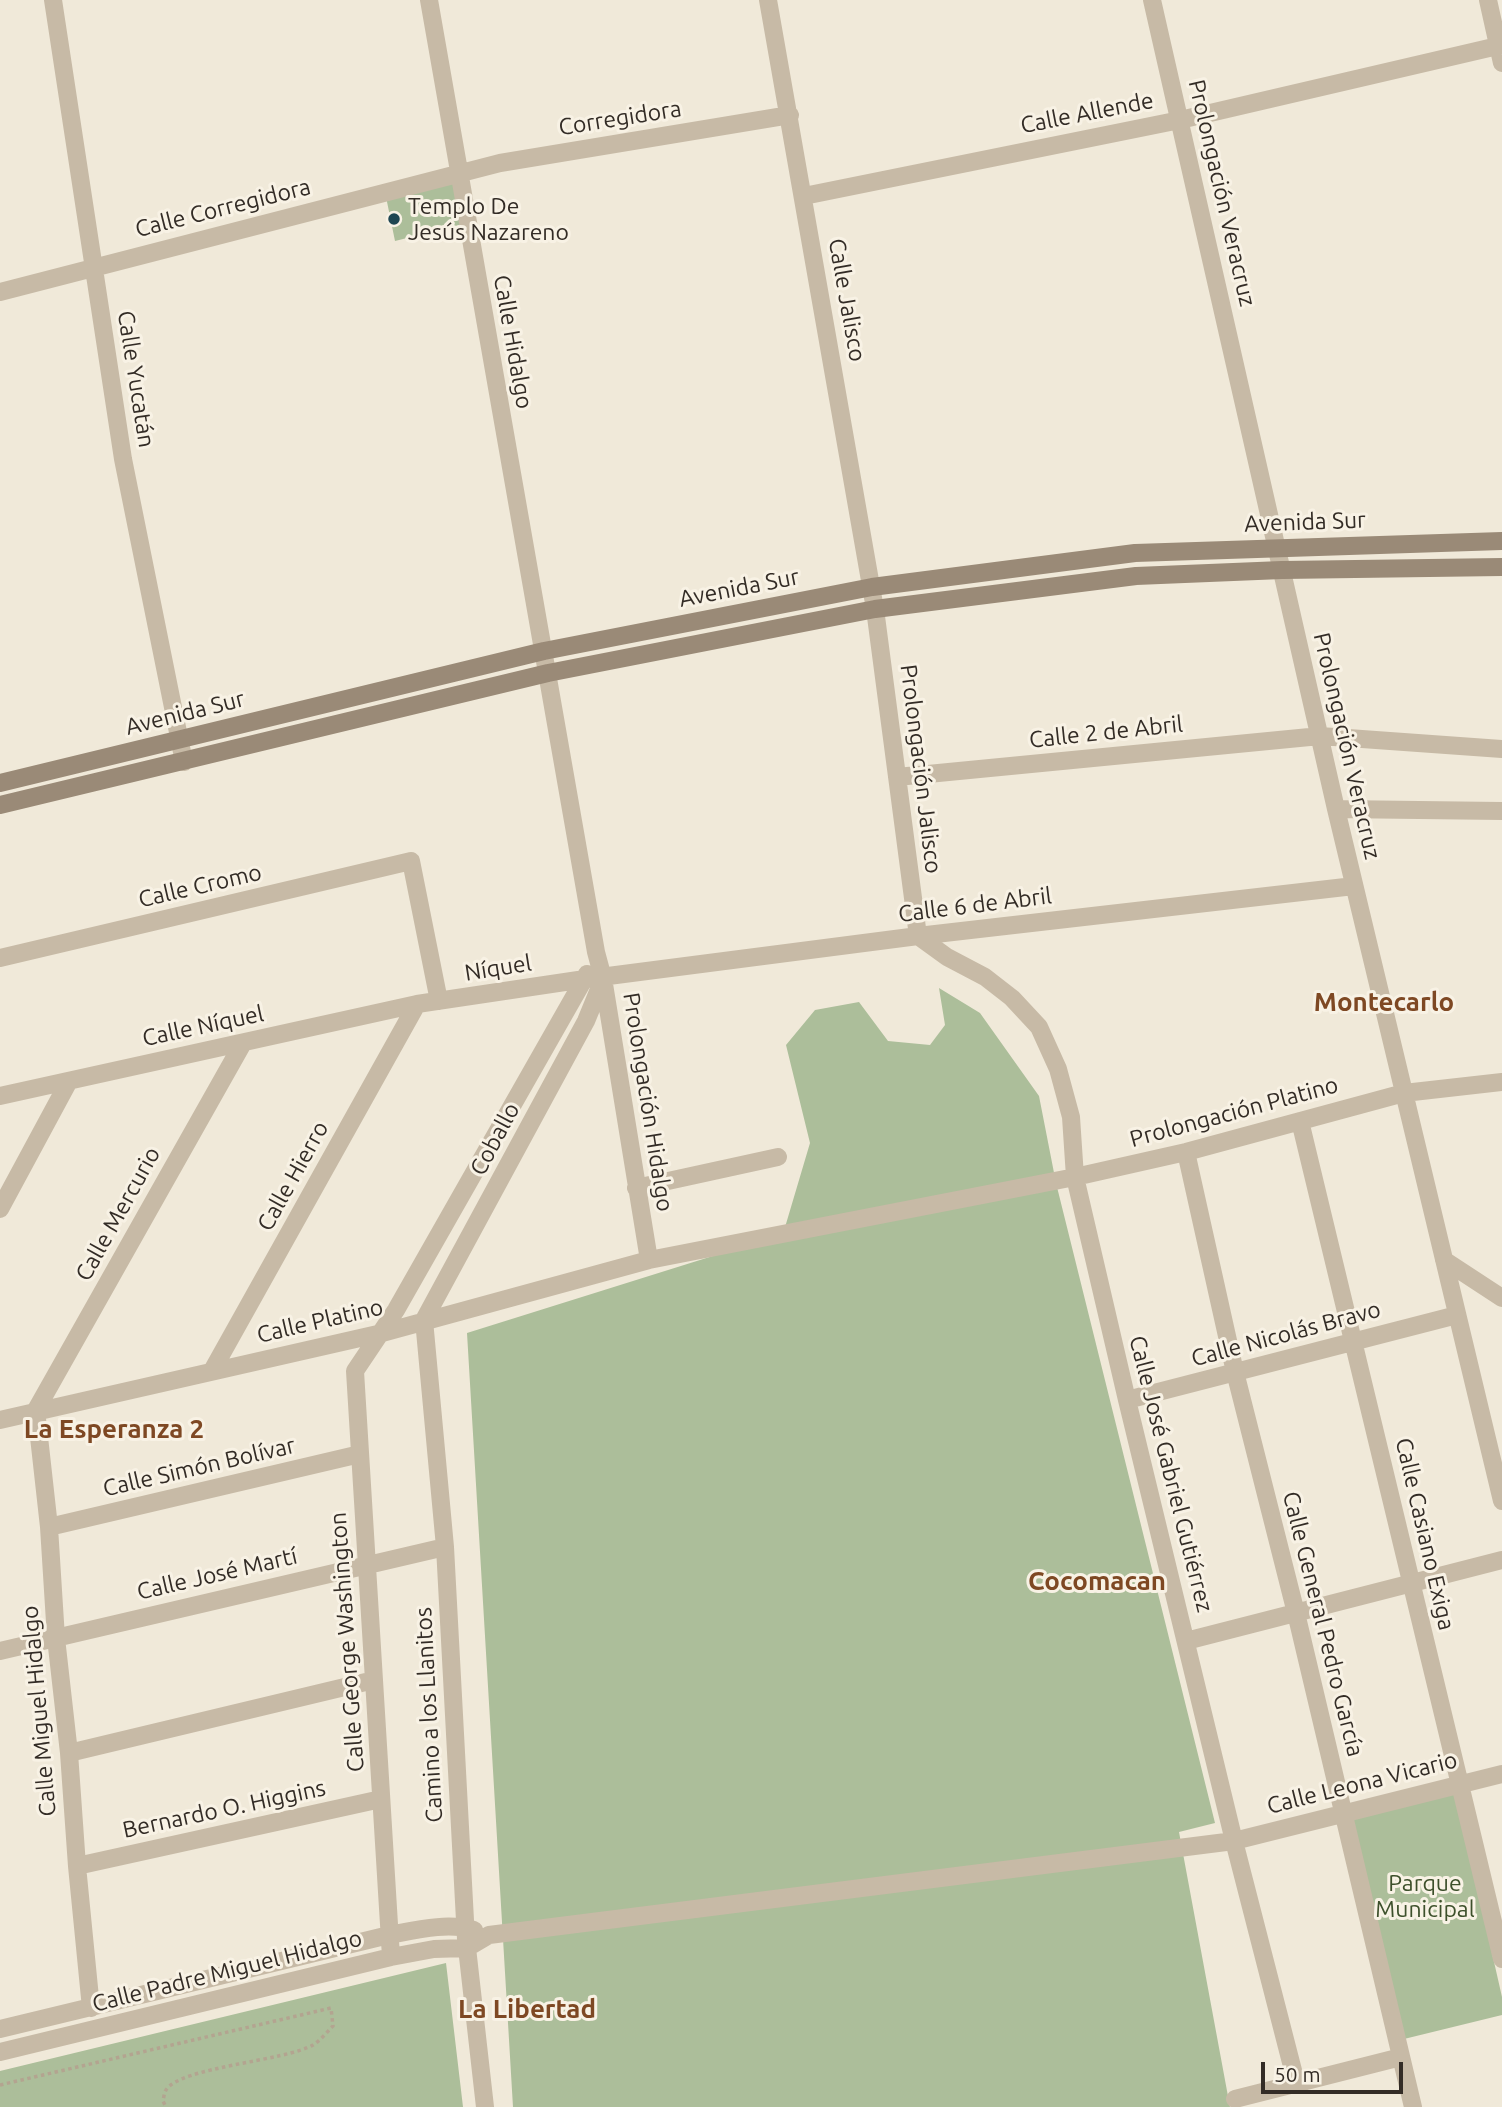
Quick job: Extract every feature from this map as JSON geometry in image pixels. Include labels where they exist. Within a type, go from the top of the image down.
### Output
[{"type":"main road","name":"Avenida Sur","points":[[0,783],[544,651],[872,587],[1135,554],[1502,541]]},
{"type":"main road","name":"Avenida Sur","points":[[0,805],[548,673],[876,609],[1136,576],[1282,569],[1502,567]]},
{"type":"street","name":"Calle Yucatán","points":[[53,0],[123,460],[184,762]]},
{"type":"street","name":"Calle Hidalgo","points":[[429,0],[544,651]]},
{"type":"street","name":"Calle Jalisco","points":[[768,0],[876,609]]},
{"type":"street","name":"Prolongación Veracruz","points":[[1152,0],[1336,809],[1502,1501]]},
{"type":"street","points":[[1488,0],[1501,51]]},
{"type":"street","name":"Calle Allende","points":[[804,196],[1180,120],[1501,51]]},
{"type":"street","name":"Corregidora","points":[[458,174],[500,163],[790,115]]},
{"type":"street","name":"Calle Corregidora","points":[[0,292],[458,174]]},
{"type":"street","name":"Prolongación Jalisco","points":[[876,609],[918,936]]},
{"type":"street","name":"Prolongación Hidalgo","points":[[544,651],[596,952],[594,979],[610,1029],[649,1260]]},
{"type":"street","name":"Calle 2 de Abril","points":[[897,777],[1320,736],[1502,749]]},
{"type":"street","points":[[1336,809],[1502,811]]},
{"type":"street","name":"Calle Cromo","points":[[0,958],[411,862],[439,1001]]},
{"type":"street","name":"Calle 6 de Abril","points":[[594,979],[918,936],[1354,886]]},
{"type":"street","name":"Calle José Gabriel Gutiérrez","points":[[918,936],[947,957],[985,977],[1012,998],[1039,1027],[1058,1069],[1071,1117],[1075,1177],[1127,1400],[1234,1841],[1296,2082]]},
{"type":"street","name":"Níquel","points":[[417,1004],[594,979]]},
{"type":"street","name":"Coballo","points":[[424,1320],[586,1021],[594,979]]},
{"type":"street","name":"Coballo","points":[[382,1333],[566,1009],[594,979]]},
{"type":"street","name":"Calle Níquel","points":[[0,1096],[417,1004]]},
{"type":"street","name":"Calle Hierro","points":[[212,1371],[417,1004]]},
{"type":"street","points":[[586,1021],[610,1029]]},
{"type":"street","name":"Calle Mercurio","points":[[36,1410],[243,1042]]},
{"type":"street","points":[[0,1209],[69,1081]]},
{"type":"street","name":"Prolongación Platino","points":[[649,1260],[1075,1177],[1186,1152],[1404,1093],[1502,1082]]},
{"type":"street","name":"Calle Casiano Exiga","points":[[1300,1121],[1502,1959]]},
{"type":"street","name":"Calle General Pedro García","points":[[1186,1152],[1235,1372],[1296,1613],[1413,2107]]},
{"type":"street","points":[[636,1188],[778,1157]]},
{"type":"street","name":"Calle Platino","points":[[0,1420],[382,1333],[649,1260]]},
{"type":"street","points":[[1444,1260],[1502,1297]]},
{"type":"street","name":"Calle Nicolás Bravo","points":[[1127,1400],[1457,1315]]},
{"type":"street","name":"Camino a los Llanitos","points":[[424,1320],[445,1547],[465,1927],[485,2107]]},
{"type":"street","name":"Calle George Washington","points":[[382,1333],[355,1371],[391,1956]]},
{"type":"street","name":"Calle Miguel Hidalgo","points":[[36,1410],[49,1527],[56,1637],[91,2008]]},
{"type":"street","name":"Calle Simón Bolívar","points":[[49,1527],[360,1454]]},
{"type":"street","name":"Calle José Martí","points":[[0,1651],[445,1547]]},
{"type":"street","points":[[1185,1641],[1502,1560]]},
{"type":"street","points":[[69,1753],[373,1680]]},
{"type":"street","name":"Calle Leona Vicario","points":[[489,1936],[1234,1841],[1502,1774]]},
{"type":"street","name":"Bernardo O. Higgins","points":[[77,1866],[381,1799]]},
{"type":"street","points":[[465,1927],[489,1936]]},
{"type":"street","name":"Calle Padre Miguel Hidalgo","points":[[0,2029],[389,1935],[431,1928],[465,1927]]},
{"type":"street","points":[[467,1948],[489,1936]]},
{"type":"street","name":"Calle Padre Miguel Hidalgo","points":[[0,2052],[391,1956],[434,1949],[467,1948]]},
{"type":"street","points":[[1236,2099],[1401,2057]]},
{"type":"path","points":[[0,2085],[331,2008],[333,2026],[314,2044],[278,2058],[237,2062],[178,2081],[166,2089],[163,2101],[166,2107]]},
{"type":"green space","points":[[458,174],[467,223],[395,241],[385,192]]},
{"type":"green space","points":[[939,988],[980,1013],[1039,1096],[1056,1183],[1215,1823],[1179,1832],[1230,2107],[513,2107],[467,1333],[783,1234],[810,1143],[786,1045],[815,1010],[859,1002],[888,1041],[930,1045],[945,1025]]},
{"type":"green space","name":"Parque Municipal","points":[[1455,1790],[1502,1997],[1502,2015],[1404,2039],[1352,1814]]},
{"type":"green space","points":[[446,1963],[463,2107],[0,2107],[0,2071]]},
{"type":"place","name":"Templo De Jesús Nazareno","points":[[394,219]]},
{"type":"district","name":"Montecarlo","points":[[1384,1002]]},
{"type":"district","name":"La Esperanza 2","points":[[114,1429]]},
{"type":"district","name":"Cocomacan","points":[[1097,1581]]},
{"type":"district","name":"La Libertad","points":[[527,2009]]}]
